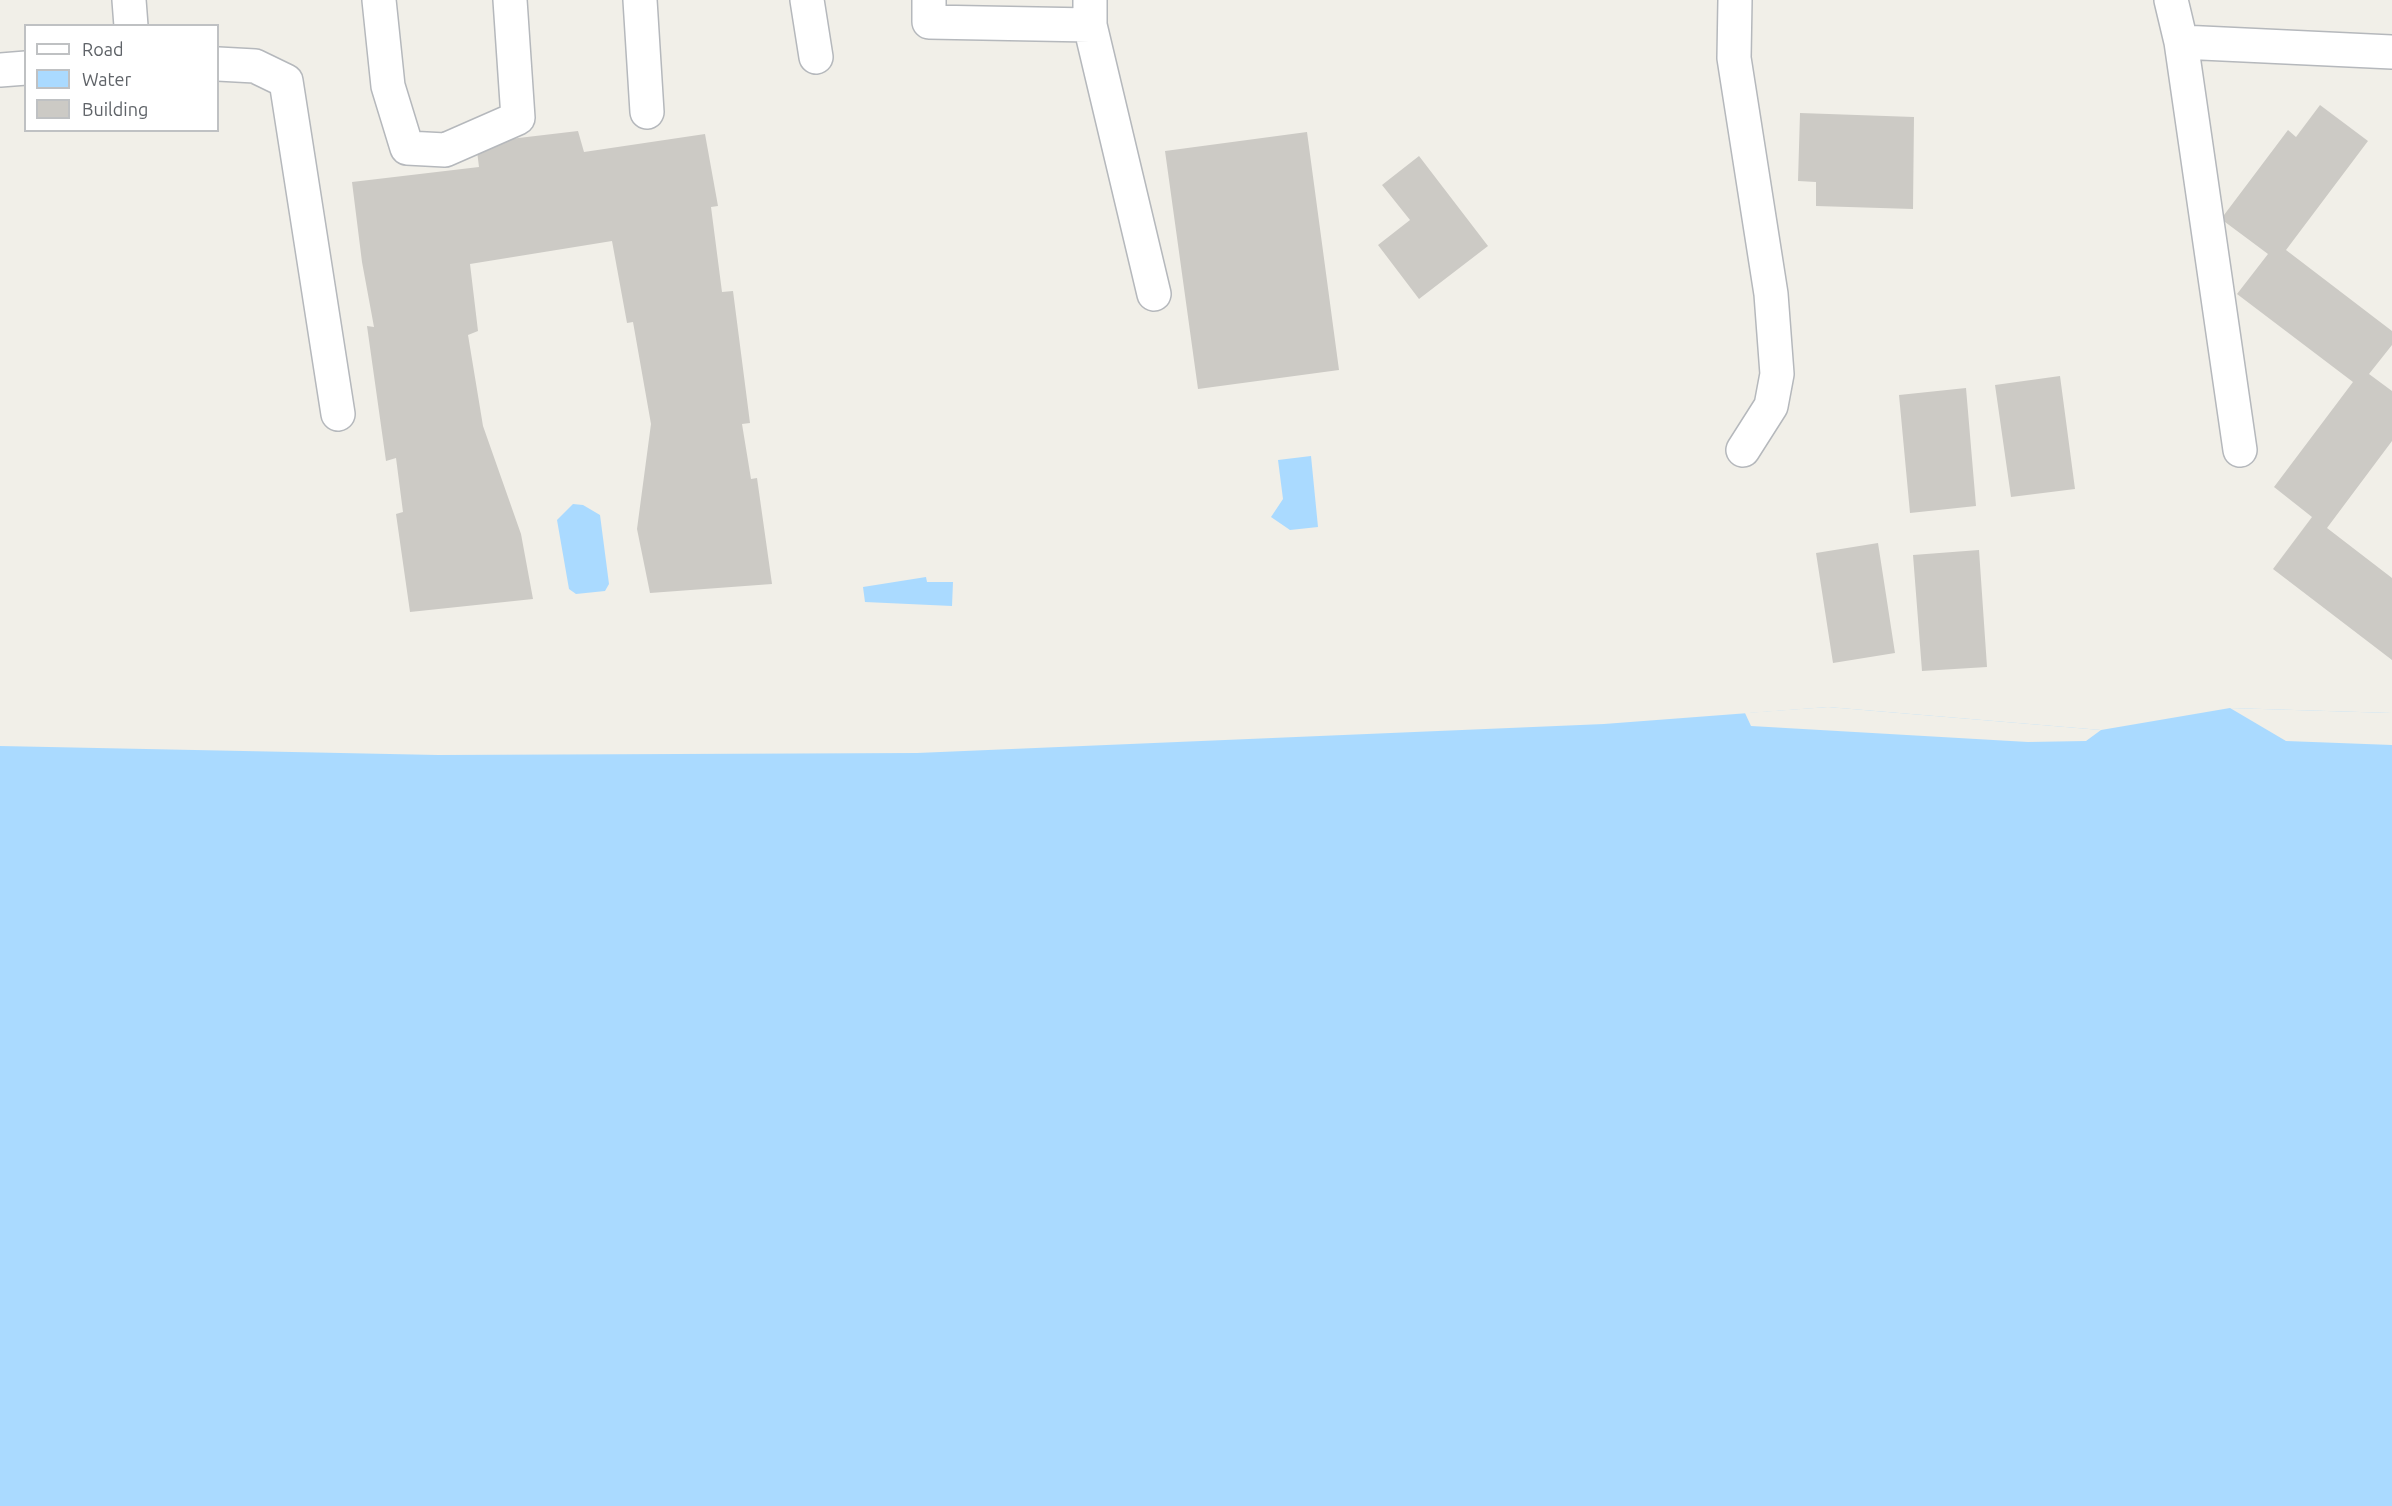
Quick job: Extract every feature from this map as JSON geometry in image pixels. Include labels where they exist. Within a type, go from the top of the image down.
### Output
[{"type":"street","points":[[129,0],[131,24]]},
{"type":"street","points":[[379,0],[388,86],[406,148],[445,150],[519,118],[510,0]]},
{"type":"street","points":[[640,0],[647,112]]},
{"type":"street","points":[[807,0],[816,57]]},
{"type":"street","points":[[928,0],[929,22],[1090,13],[1154,294]]},
{"type":"street","points":[[1734,0],[1734,58],[1770,294],[1777,374],[1771,406],[1743,450]]},
{"type":"street","points":[[2171,0],[2181,42],[2240,450]]},
{"type":"street","points":[[2181,42],[2392,52]]},
{"type":"street","points":[[219,64],[255,66],[286,81],[338,414]]},
{"type":"street","points":[[0,70],[24,68]]},
{"type":"water","points":[[1311,456],[1318,527],[1290,530],[1271,517],[1283,499],[1278,460]]},
{"type":"water","points":[[573,504],[583,505],[600,515],[609,584],[605,591],[576,594],[569,589],[557,520]]},
{"type":"water","points":[[926,577],[927,582],[953,582],[952,606],[865,602],[863,587]]},
{"type":"water","points":[[1828,707],[2101,730],[2230,708],[2392,713],[2392,1506],[0,1506],[0,746],[438,755],[917,753],[1604,724]]},
{"type":"pier","points":[[1828,707],[2101,730],[2086,741],[2028,742],[1751,726],[1745,713]]},
{"type":"pier","points":[[2230,708],[2392,713],[2392,745],[2286,741]]},
{"type":"building","points":[[2320,105],[2368,141],[2286,250],[2392,331],[2392,345],[2369,374],[2392,391],[2392,441],[2327,528],[2392,578],[2392,660],[2273,569],[2312,517],[2274,487],[2353,382],[2237,294],[2268,254],[2221,219],[2288,130],[2296,137]]},
{"type":"building","points":[[1800,113],[1914,117],[1913,209],[1816,206],[1816,182],[1798,181]]},
{"type":"building","points":[[578,131],[584,152],[705,134],[718,206],[711,207],[722,292],[733,291],[750,423],[742,424],[751,479],[757,478],[772,584],[650,593],[637,529],[651,424],[633,322],[627,323],[612,241],[470,264],[478,331],[468,335],[483,426],[521,534],[533,599],[410,612],[396,514],[403,512],[396,458],[386,461],[367,326],[374,327],[362,262],[352,182],[479,167],[476,143]]},
{"type":"building","points":[[1307,132],[1339,370],[1198,389],[1165,151]]},
{"type":"building","points":[[1419,156],[1488,246],[1419,299],[1378,245],[1410,220],[1382,185]]},
{"type":"building","points":[[2060,376],[2075,489],[2011,497],[1995,385]]},
{"type":"building","points":[[1966,388],[1976,506],[1910,513],[1899,395]]},
{"type":"building","points":[[1878,543],[1895,653],[1833,663],[1816,553]]},
{"type":"building","points":[[1979,550],[1987,667],[1922,671],[1913,555]]}]
